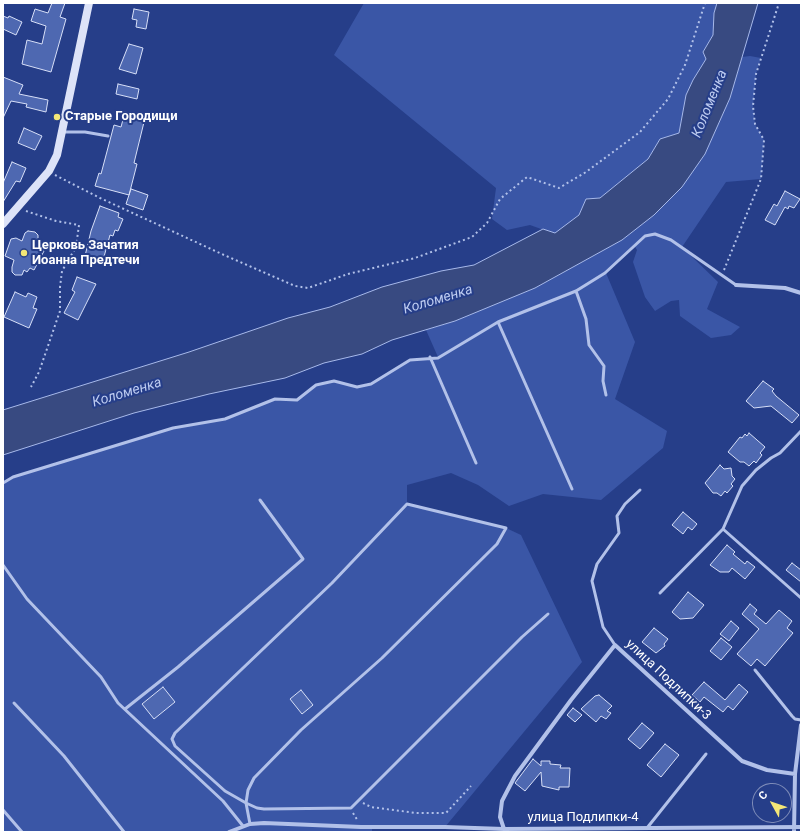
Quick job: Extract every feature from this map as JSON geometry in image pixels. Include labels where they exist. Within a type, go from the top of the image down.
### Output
[{"type":"street","points":[[3,224],[49,171],[57,155],[89,3]]},
{"type":"street","points":[[736,285],[786,288],[801,293]]},
{"type":"street","name":"улица Подлипки-3","points":[[504,829],[500,817],[502,801],[515,776],[571,700],[615,645],[742,761],[767,770],[795,774]]},
{"type":"street","points":[[794,830],[795,774],[801,725]]},
{"type":"street","name":"улица Подлипки-4","points":[[229,832],[250,824],[504,829],[647,828],[794,830],[801,827]]},
{"type":"street","points":[[372,826],[372,832]]},
{"type":"lane","points":[[62,132],[85,132],[108,136]]},
{"type":"lane","points":[[3,483],[13,477],[173,428],[225,419],[275,398],[297,400],[316,385],[334,381],[357,386],[371,384],[410,360],[430,357],[438,358],[498,322],[576,291],[606,272],[644,236],[655,234],[671,240],[723,274],[736,285]]},
{"type":"lane","points":[[576,291],[586,319],[589,345],[604,366],[603,381],[606,395]]},
{"type":"lane","points":[[498,322],[572,489]]},
{"type":"lane","points":[[430,357],[476,463]]},
{"type":"lane","points":[[660,593],[723,529],[742,486],[756,470],[771,458],[780,454],[801,431]]},
{"type":"lane","points":[[615,645],[603,627],[592,582],[597,564],[619,533],[617,516],[625,504],[640,490]]},
{"type":"lane","points":[[125,709],[178,667],[303,559],[260,500]]},
{"type":"lane","points":[[250,824],[246,803],[248,790],[254,778],[301,730],[382,658],[497,544],[506,528],[407,504],[332,583],[175,733],[172,739],[175,746],[225,791],[246,803],[257,808],[264,809],[351,808],[522,637],[548,614]]},
{"type":"lane","points":[[723,529],[801,598]]},
{"type":"lane","points":[[3,565],[28,599],[101,678],[125,709],[223,801],[243,826]]},
{"type":"lane","points":[[755,670],[792,716],[795,719],[801,720]]},
{"type":"lane","points":[[14,703],[64,756],[124,832]]},
{"type":"lane","points":[[647,828],[706,754]]},
{"type":"lane","points":[[3,810],[22,832]]},
{"type":"path","points":[[49,171],[100,198],[224,255],[295,286],[308,288],[348,274],[415,258],[472,237],[487,223],[500,199],[527,177],[559,188],[586,172],[640,132],[668,99],[685,65],[705,3]]},
{"type":"path","points":[[723,274],[761,179],[764,140],[755,124],[753,106],[756,74],[779,3]]},
{"type":"path","points":[[17,208],[56,221],[79,226],[76,247],[62,271],[60,311],[39,372],[31,387]]},
{"type":"path","points":[[359,800],[371,807],[416,813],[446,813],[471,786]]},
{"type":"path","points":[[351,808],[361,827]]},
{"type":"shaded area","points":[[364,3],[717,3],[714,13],[713,35],[703,52],[706,59],[686,95],[679,133],[660,139],[648,159],[600,198],[586,199],[579,215],[555,234],[530,225],[507,230],[492,219],[496,188],[334,55]]},
{"type":"shaded area","points":[[750,56],[761,58],[756,74],[753,106],[755,124],[764,140],[761,179],[726,182],[682,247],[718,282],[707,309],[740,327],[731,335],[711,338],[680,316],[679,300],[671,301],[655,311],[645,297],[633,262],[637,250],[634,245],[606,273],[635,342],[615,399],[667,431],[663,448],[601,500],[543,494],[509,506],[478,485],[451,473],[407,485],[407,504],[506,528],[521,535],[582,662],[445,827],[372,827],[372,832],[3,832],[3,483],[13,477],[173,428],[225,419],[275,399],[297,400],[316,385],[334,381],[357,387],[371,384],[410,360],[438,357],[426,330],[455,321],[535,288],[622,240],[654,215],[682,187],[705,154],[730,98],[742,57]]},
{"type":"water","name":"Коломенка","points":[[717,3],[758,3],[730,98],[705,154],[682,187],[654,215],[622,240],[535,288],[455,321],[392,340],[362,354],[324,363],[285,378],[209,394],[134,413],[3,455],[3,410],[189,352],[288,318],[330,307],[382,287],[441,271],[474,265],[543,229],[555,233],[579,215],[586,199],[600,198],[648,159],[660,139],[679,133],[686,95],[706,59],[703,52],[713,35],[714,13]]},
{"type":"building","points":[[52,3],[65,3],[60,17],[66,19],[51,72],[22,64],[27,40],[42,44],[46,26],[31,21],[35,9],[48,13]]},
{"type":"building","points":[[134,9],[149,12],[146,29],[136,27],[137,20],[132,19]]},
{"type":"building","points":[[3,16],[8,18],[9,16],[22,22],[16,35],[3,29]]},
{"type":"building","points":[[129,44],[143,48],[136,74],[119,69]]},
{"type":"building","points":[[3,77],[23,85],[19,94],[48,100],[46,112],[26,107],[27,104],[11,101],[3,118]]},
{"type":"building","points":[[118,84],[139,89],[137,99],[116,94]]},
{"type":"building","points":[[125,112],[145,118],[134,163],[137,164],[129,195],[95,186],[99,173],[101,174],[114,125],[121,127]]},
{"type":"building","points":[[24,128],[42,136],[35,150],[18,143]]},
{"type":"building","points":[[12,162],[26,168],[20,182],[16,181],[3,202],[3,183]]},
{"type":"building","points":[[131,189],[148,195],[143,210],[126,204]]},
{"type":"building","points":[[785,191],[800,199],[794,208],[789,206],[788,209],[785,207],[775,225],[765,220],[774,204],[777,206]]},
{"type":"building","points":[[100,206],[119,213],[118,217],[123,219],[118,231],[115,230],[113,236],[110,235],[102,264],[89,261],[90,257],[85,256],[91,231]]},
{"type":"building","name":"Церковь Зачатия Иоанна Предтечи","points":[[28,231],[35,232],[38,235],[38,240],[35,246],[44,251],[34,270],[30,268],[27,272],[24,270],[22,275],[15,275],[12,272],[14,260],[5,256],[11,239],[16,238],[22,241],[25,233]]},
{"type":"building","points":[[77,277],[96,284],[78,320],[64,313],[75,292],[72,290]]},
{"type":"building","points":[[15,292],[26,297],[28,293],[37,297],[33,308],[37,309],[29,328],[4,317]]},
{"type":"building","points":[[763,381],[774,389],[772,391],[776,396],[799,415],[792,423],[771,406],[754,408],[746,401]]},
{"type":"building","points":[[749,433],[765,447],[760,453],[762,455],[756,463],[754,461],[749,466],[744,462],[740,462],[728,452],[740,437],[742,438],[745,434],[747,436]]},
{"type":"building","points":[[720,465],[724,469],[731,468],[732,476],[735,479],[731,484],[733,486],[727,493],[725,491],[721,496],[717,493],[713,493],[705,483]]},
{"type":"building","points":[[683,512],[697,524],[692,530],[688,527],[683,534],[672,525]]},
{"type":"building","points":[[727,545],[735,552],[733,554],[745,564],[747,561],[755,567],[745,579],[732,568],[729,572],[720,572],[710,565]]},
{"type":"building","points":[[792,563],[801,570],[801,582],[786,570]]},
{"type":"building","points":[[688,592],[704,605],[693,618],[680,619],[672,612]]},
{"type":"building","points":[[750,604],[757,610],[754,614],[766,624],[779,610],[792,621],[787,628],[793,633],[765,666],[757,659],[751,666],[737,654],[759,629],[742,614]]},
{"type":"building","points":[[731,621],[739,628],[729,641],[720,634]]},
{"type":"building","points":[[654,628],[668,639],[664,644],[665,646],[656,653],[642,642]]},
{"type":"building","points":[[721,638],[732,647],[721,660],[710,651]]},
{"type":"building","points":[[704,682],[725,700],[739,684],[748,692],[733,710],[728,706],[723,712],[704,697],[700,702],[692,695]]},
{"type":"building","points":[[163,687],[175,702],[154,719],[142,704]]},
{"type":"building","points":[[301,690],[313,705],[302,714],[290,699]]},
{"type":"building","points":[[599,695],[612,706],[607,711],[611,713],[606,719],[601,716],[596,722],[581,709],[595,696]]},
{"type":"building","points":[[573,708],[582,715],[575,722],[567,715]]},
{"type":"building","points":[[642,723],[654,733],[640,749],[628,739]]},
{"type":"building","points":[[665,744],[679,755],[661,777],[647,765]]},
{"type":"building","points":[[533,759],[541,766],[541,761],[550,761],[550,764],[561,765],[560,768],[570,768],[569,787],[559,787],[559,790],[542,786],[541,772],[525,791],[515,783]]},
{"type":"place","name":"Старые Городищи","points":[[57,117]]},
{"type":"place","name":"Церковь Зачатия Иоанна Предтечи","points":[[24,253]]}]
